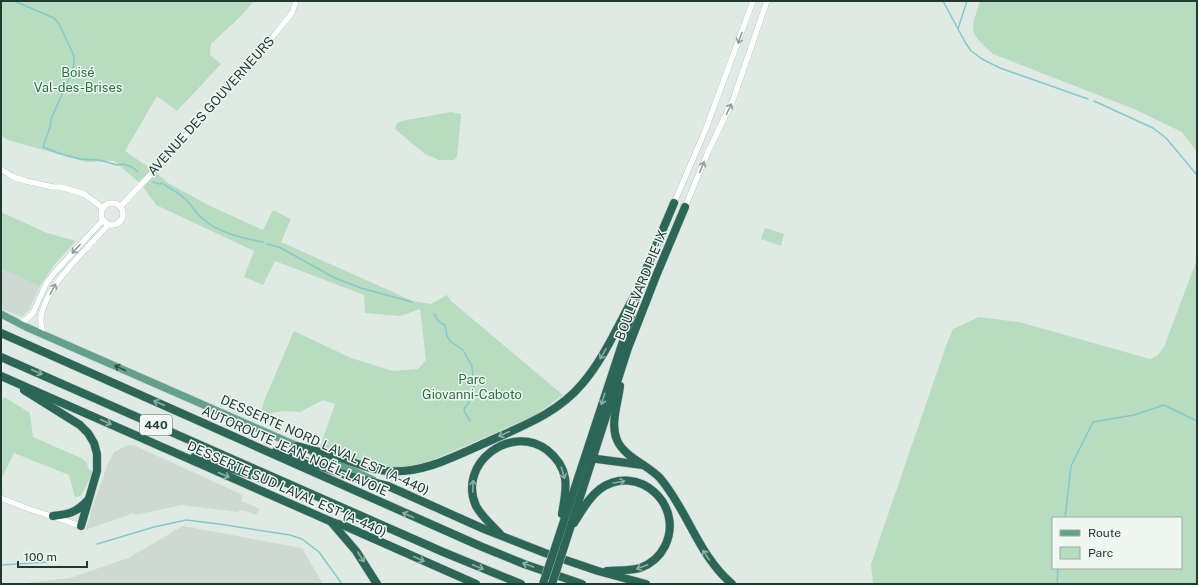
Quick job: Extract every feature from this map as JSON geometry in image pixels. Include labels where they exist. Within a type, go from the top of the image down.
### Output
[{"type":"highway","name":"BOULEVARD PIE-IX","points":[[543,584],[559,544],[584,457],[636,293],[674,202]]},
{"type":"highway","name":"BOULEVARD PIE-IX","points":[[552,584],[559,544],[570,528],[622,365],[685,207]]},
{"type":"highway","points":[[657,244],[663,244],[667,250]]},
{"type":"highway","points":[[297,446],[342,458],[373,470],[388,472],[406,471],[436,464],[518,428],[553,410],[582,384],[598,362],[636,293]]},
{"type":"highway","name":"AUTOROUTE JEAN-NOËL-LAVOIE","points":[[1,333],[480,546],[524,564],[582,584]]},
{"type":"highway","name":"440","points":[[1,357],[454,557],[521,584]]},
{"type":"highway","points":[[622,365],[614,421],[615,433],[621,447],[656,474],[665,485],[709,559],[720,573],[732,584]]},
{"type":"highway","points":[[3,377],[50,408],[75,422],[90,436],[97,450],[98,463],[95,479],[81,526]]},
{"type":"highway","name":"DESSERTE SUD LAVAL EST (A-440)","points":[[3,377],[476,584]]},
{"type":"highway","points":[[231,435],[352,477],[388,486]]},
{"type":"highway","points":[[504,537],[484,518],[477,506],[473,495],[474,477],[480,463],[490,451],[507,443],[522,441],[535,443],[550,453],[560,464],[564,474],[565,493],[559,544]]},
{"type":"highway","points":[[163,447],[312,494]]},
{"type":"highway","points":[[584,457],[644,466]]},
{"type":"highway","points":[[570,528],[592,496],[603,487],[613,482],[626,481],[642,484],[653,491],[663,502],[669,518],[670,530],[664,548],[658,556],[648,564],[635,569],[598,571]]},
{"type":"highway","name":"DESSERTE NORD LAVAL EST (A-440)","points":[[388,486],[504,537],[559,558],[598,571],[646,584]]},
{"type":"highway","points":[[53,516],[75,512],[81,508],[88,499]]},
{"type":"highway","points":[[332,522],[356,551],[377,584]]},
{"type":"main road","name":"DESSERTE NORD LAVAL EST (A-440)","points":[[1,314],[26,327],[388,486]]},
{"type":"street","name":"AVENUE DES GOUVERNEURS","points":[[120,207],[154,171],[276,32],[292,13],[296,1]]},
{"type":"street","name":"BOULEVARD PIE-IX","points":[[674,202],[706,131],[753,1]]},
{"type":"street","name":"BOULEVARD PIE-IX","points":[[685,207],[708,152],[733,100],[767,1]]},
{"type":"street","points":[[1,169],[13,177],[26,182],[61,187],[84,194],[103,208]]},
{"type":"street","points":[[111,203],[120,207],[123,212],[122,220],[116,225],[108,225],[103,220],[101,214],[103,208],[111,203]]},
{"type":"street","points":[[20,323],[28,319],[33,313],[46,284],[54,273],[103,220]]},
{"type":"street","points":[[43,334],[40,322],[41,316],[55,285],[108,225]]},
{"type":"street","points":[[1,498],[81,526]]},
{"type":"shaded area","points":[[2,269],[40,286],[29,310],[22,317],[1,309]]},
{"type":"shaded area","points":[[128,445],[133,445],[239,493],[243,495],[241,501],[260,509],[256,515],[242,510],[237,512],[182,505],[135,515],[134,513],[85,530],[107,466],[114,452]]},
{"type":"shaded area","points":[[183,526],[302,548],[323,584],[14,584],[70,578],[128,558]]},
{"type":"green space","points":[[1,1],[254,1],[241,16],[211,44],[210,55],[221,64],[177,111],[157,96],[125,151],[154,171],[168,183],[210,206],[263,230],[273,210],[291,219],[281,242],[413,301],[431,304],[447,295],[451,301],[563,395],[534,416],[428,462],[406,467],[385,467],[367,463],[320,447],[335,404],[323,400],[300,412],[283,411],[261,413],[264,401],[294,331],[351,358],[393,371],[418,369],[426,360],[420,309],[400,316],[365,313],[364,295],[275,261],[263,285],[244,277],[254,251],[156,205],[141,184],[114,161],[86,162],[8,140],[1,135]]},
{"type":"green space","points":[[980,1],[1197,1],[1197,152],[1182,132],[1134,109],[993,54],[979,41],[973,31],[974,20]]},
{"type":"green space","points":[[451,112],[461,114],[457,157],[454,160],[439,160],[425,154],[395,129],[397,123],[402,121]]},
{"type":"green space","points":[[1,212],[47,233],[76,241],[54,265],[40,286],[2,269],[1,270]]},
{"type":"green space","points":[[765,228],[784,234],[781,246],[761,239]]},
{"type":"green space","points":[[1197,259],[1197,584],[873,584],[871,564],[953,329],[979,317],[1019,322],[1150,359],[1158,355],[1164,347]]},
{"type":"green space","points":[[4,397],[30,413],[33,437],[81,458],[87,463],[88,468],[93,472],[81,496],[75,497],[69,475],[14,453],[1,480],[1,403]]},
{"type":"waterway","points":[[14,1],[54,18],[59,24],[74,56],[72,72],[51,119],[50,127],[43,147],[80,159],[99,160],[117,165],[123,164],[132,167],[138,172]]},
{"type":"waterway","points":[[943,1],[971,51],[982,59],[1000,68],[1088,99]]},
{"type":"waterway","points":[[958,29],[967,1]]},
{"type":"waterway","points":[[1094,101],[1153,128],[1166,138],[1197,175]]},
{"type":"waterway","points":[[153,182],[160,184],[162,183],[180,194],[201,217],[216,228],[239,237],[263,242]]},
{"type":"waterway","points":[[267,244],[279,247],[335,278],[361,288],[412,302]]},
{"type":"waterway","points":[[434,314],[439,322],[445,325],[447,336],[451,342],[463,350],[472,366],[474,385],[470,400],[464,411],[470,421]]},
{"type":"waterway","points":[[1065,517],[1071,466],[1093,422],[1134,415],[1164,405],[1197,421]]},
{"type":"waterway","points":[[97,544],[154,527],[186,520],[290,535],[302,539],[319,552],[342,584]]},
{"type":"waterway","points":[[1,565],[48,562]]},
{"type":"waterway","points":[[1057,584],[1058,569]]},
{"type":"park label","name":"Boisé Val-des-Brises","points":[[78,80]]},
{"type":"park label","name":"Parc Giovanni-Caboto","points":[[472,386]]}]
